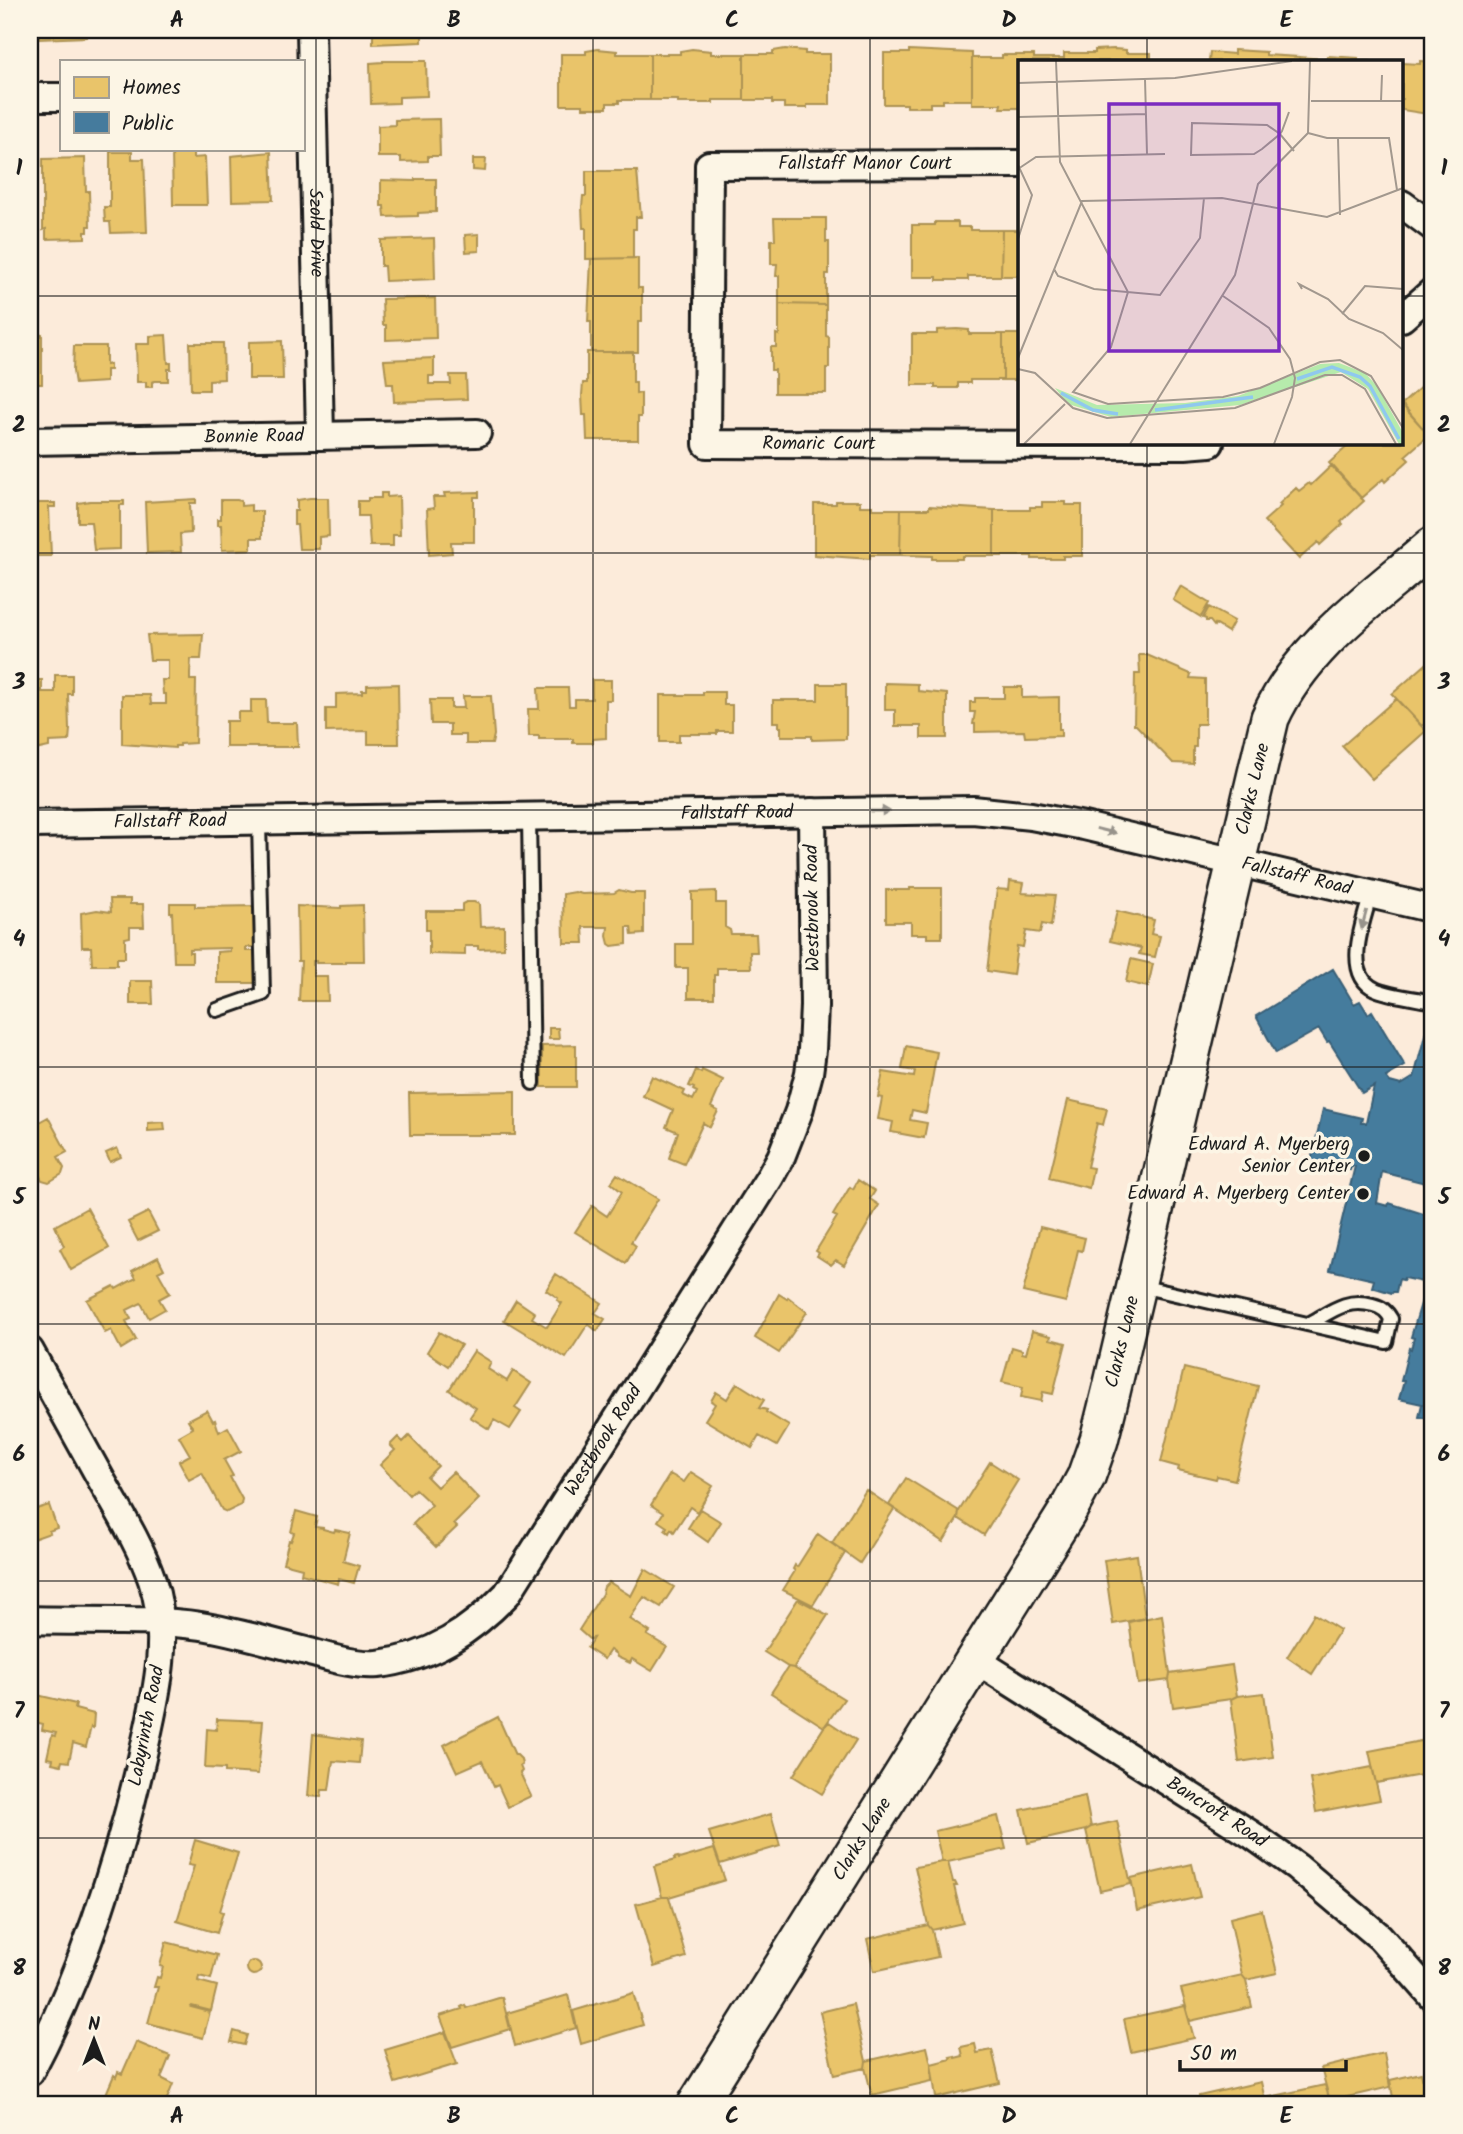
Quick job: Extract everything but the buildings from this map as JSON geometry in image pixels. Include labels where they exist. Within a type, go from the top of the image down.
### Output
[{"type":"street","name":"Szold Drive","points":[[311,30],[308,92],[320,436]]},
{"type":"street","points":[[30,97],[60,96]]},
{"type":"street","name":"Fallstaff Manor Court","points":[[709,164],[1018,164]]},
{"type":"street","name":"Romaric Court","points":[[709,164],[707,444],[1198,444]]},
{"type":"street","points":[[1404,205],[1433,227]]},
{"type":"street","points":[[1404,316],[1433,290]]},
{"type":"street","name":"Bonnie Road","points":[[30,441],[477,433]]},
{"type":"street","name":"Clarks Lane","points":[[696,2104],[976,1660],[1086,1477],[1137,1285],[1270,718],[1281,695],[1300,667],[1331,634],[1433,546]]},
{"type":"street","name":"Fallstaff Road","points":[[30,824],[974,810],[1021,814],[1084,826],[1433,909]]},
{"type":"street","name":"Westbrook Road","points":[[30,1620],[162,1623],[233,1632],[343,1661],[377,1664],[434,1650],[484,1617],[507,1594],[770,1177],[792,1132],[805,1090],[812,1050],[812,812]]},
{"type":"street","name":"Labyrinth Road","points":[[30,1351],[136,1541],[153,1582],[162,1623],[161,1661],[154,1704],[131,1804],[111,1874],[92,1933],[30,2072]]},
{"type":"street","name":"Bancroft Road","points":[[976,1660],[1252,1835],[1297,1867],[1380,1937],[1433,1997]]},
{"type":"lane","points":[[529,817],[533,1083]]},
{"type":"lane","points":[[217,1010],[263,994],[259,821]]},
{"type":"lane","points":[[1371,894],[1357,945],[1358,965],[1364,980],[1374,989],[1433,1002]]},
{"type":"lane","points":[[1137,1285],[1386,1342],[1391,1318],[1380,1306],[1360,1301],[1350,1302],[1309,1324]]},
{"type":"place","name":"Edward A. Myerberg Senior Center","points":[[1364,1156]]},
{"type":"place","name":"Edward A. Myerberg Center","points":[[1363,1194]]}]
